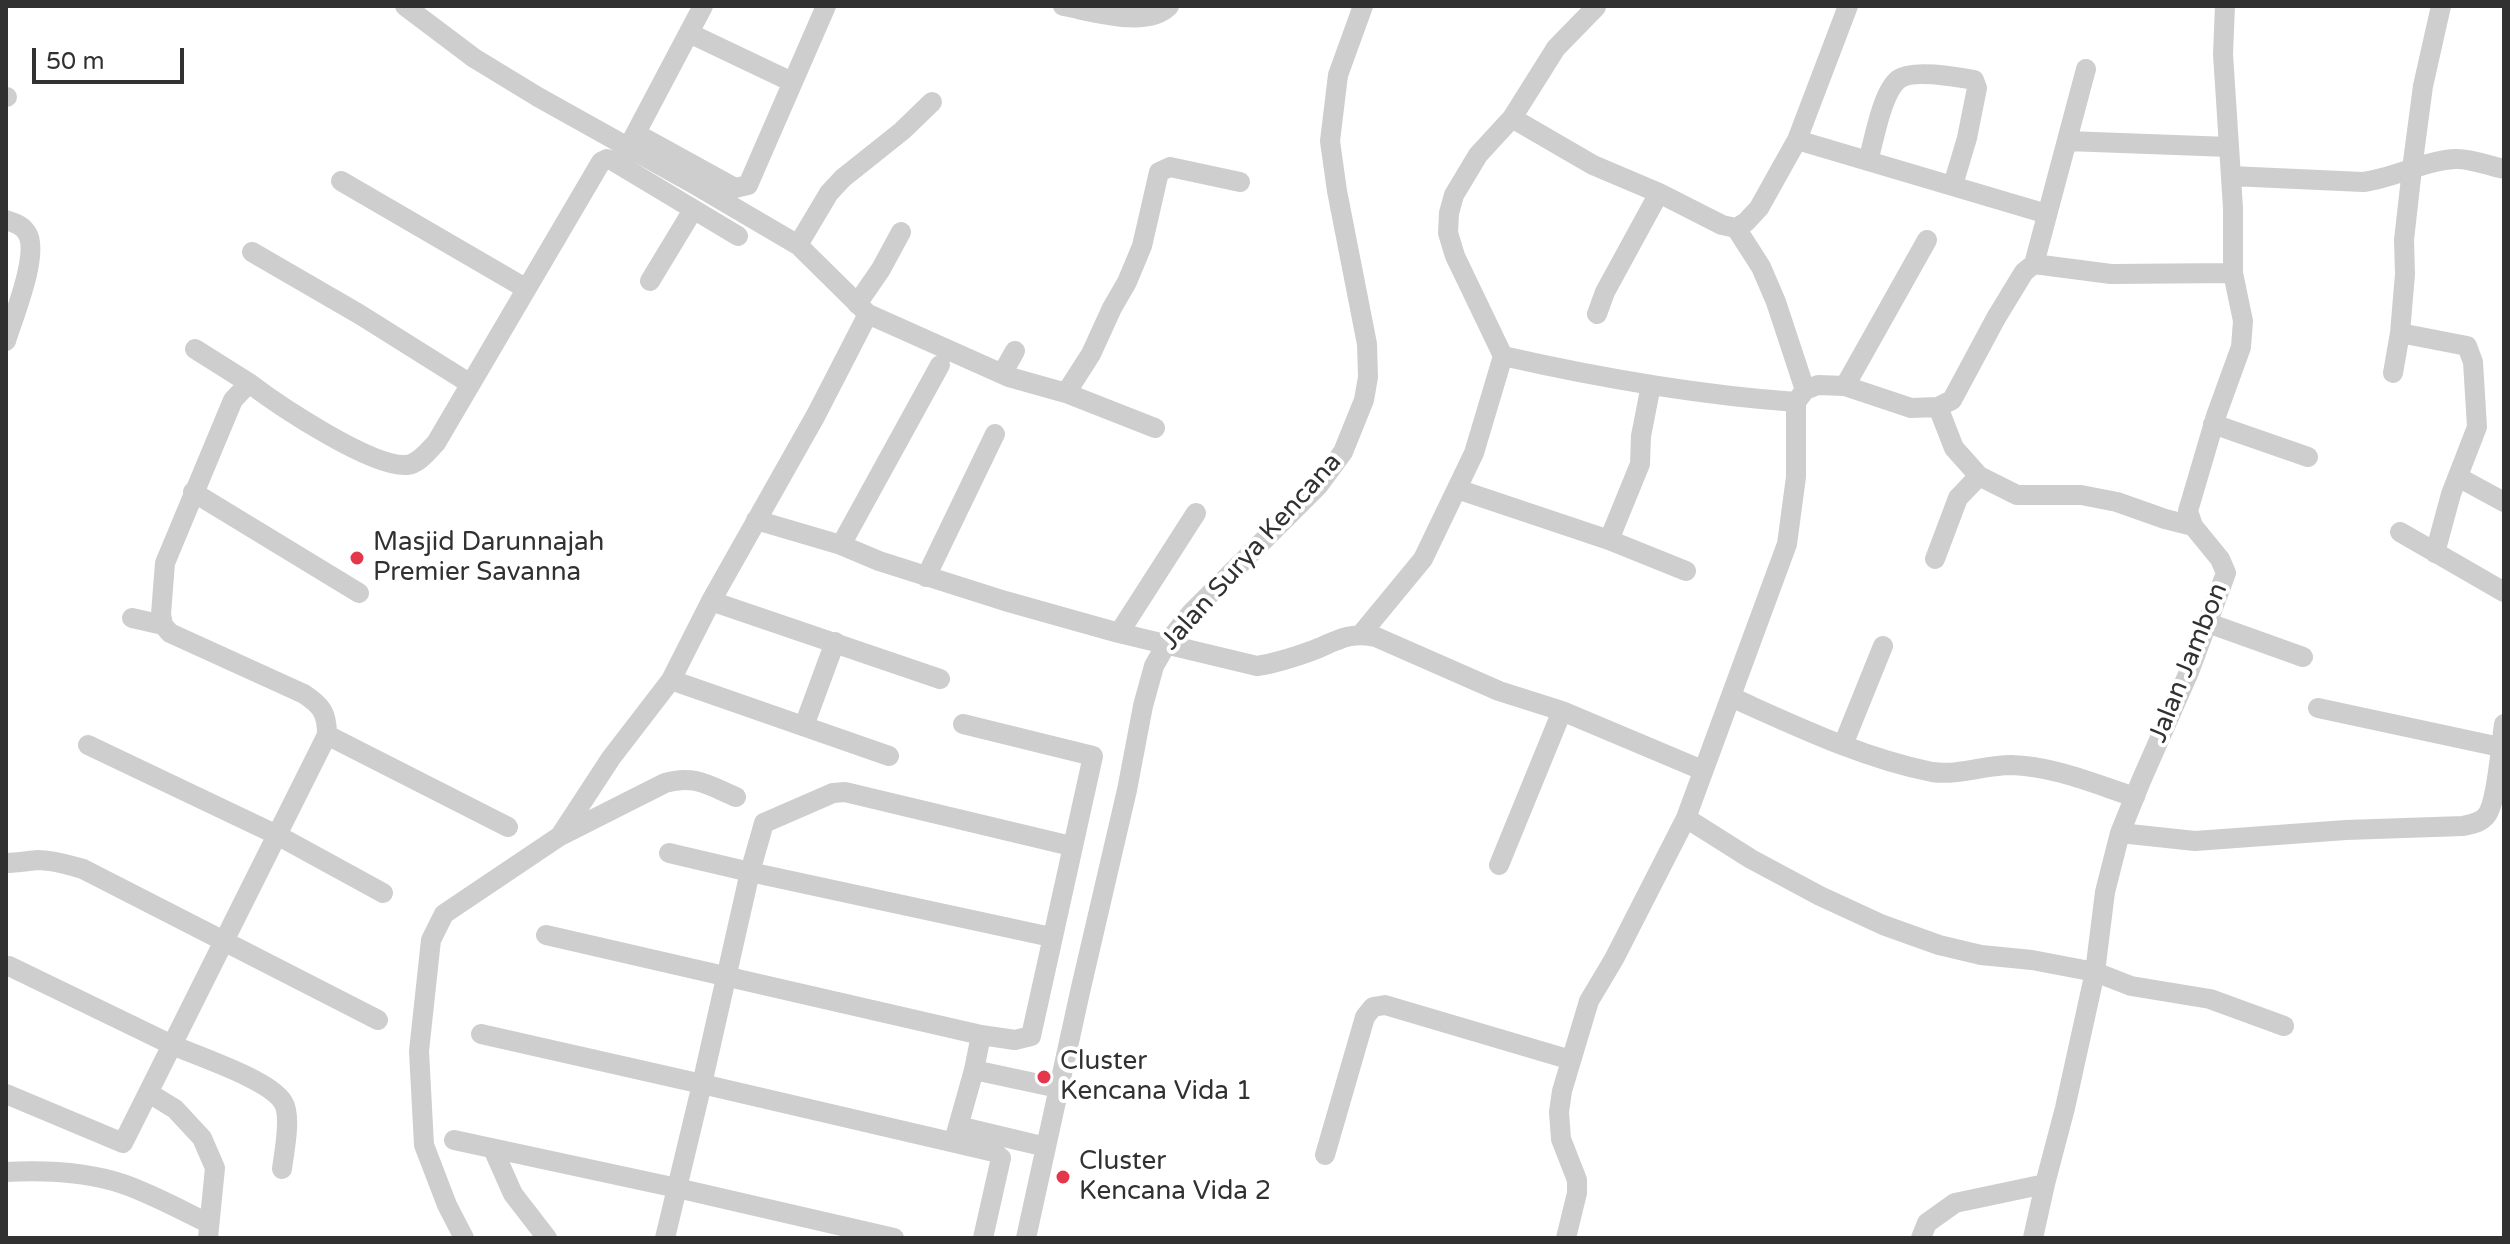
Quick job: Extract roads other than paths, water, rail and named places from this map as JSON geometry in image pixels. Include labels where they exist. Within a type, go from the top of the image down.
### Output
[{"type":"street","points":[[405,6],[474,58],[632,141],[735,188],[748,185],[826,6]]},
{"type":"street","points":[[632,141],[703,6]]},
{"type":"street","points":[[1063,6],[1130,17],[1162,14],[1169,6]]},
{"type":"street","name":"Jalan Surya Kencana","points":[[1026,1238],[1154,666],[1167,643],[1191,613],[1318,486],[1343,452],[1364,400],[1368,377],[1367,344],[1330,141],[1338,75],[1363,6]]},
{"type":"street","points":[[1512,118],[1593,165],[1659,193],[1722,225],[1736,228],[1759,208],[1797,140],[1848,6]]},
{"type":"street","points":[[2193,526],[2188,511],[2213,424],[2241,347],[2243,321],[2233,273],[2233,208],[2223,54],[2225,6]]},
{"type":"street","points":[[2393,373],[2400,333],[2405,274],[2404,240],[2412,169],[2423,86],[2441,6]]},
{"type":"street","points":[[1362,633],[1423,559],[1474,453],[1503,356],[1455,256],[1448,233],[1454,195],[1478,155],[1512,118],[1556,48],[1596,7]]},
{"type":"street","points":[[689,33],[792,82]]},
{"type":"street","points":[[1503,356],[1572,372],[1714,395],[1801,396],[1818,385],[1845,386],[1911,408],[1938,407],[1952,400],[1996,318],[2024,272],[2034,264],[2086,69]]},
{"type":"street","points":[[1868,161],[1886,99],[1892,86],[1902,77],[1915,74],[1974,80],[1977,88],[1953,185]]},
{"type":"street","points":[[798,245],[829,193],[843,178],[902,131],[932,102]]},
{"type":"street","points":[[1797,140],[2047,214]]},
{"type":"street","points":[[632,141],[694,184],[798,245],[862,309],[1002,374],[1066,393],[1155,428]]},
{"type":"street","points":[[2067,141],[2229,147]]},
{"type":"street","points":[[2231,176],[2363,182],[2457,158],[2504,169]]},
{"type":"street","points":[[195,349],[345,444],[392,463],[409,465],[422,458],[436,443],[601,162],[607,159],[613,161],[738,236]]},
{"type":"street","points":[[1066,393],[1091,354],[1127,282],[1142,246],[1159,172],[1170,167],[1240,182]]},
{"type":"street","points":[[341,181],[525,288]]},
{"type":"street","points":[[1597,314],[1605,292],[1659,193]]},
{"type":"street","points":[[650,281],[693,210]]},
{"type":"street","points":[[6,220],[20,224],[30,236],[29,263],[6,341]]},
{"type":"street","points":[[1566,1238],[1577,1193],[1577,1180],[1561,1139],[1559,1112],[1562,1091],[1589,1001],[1614,959],[1686,818],[1787,544],[1796,477],[1801,396],[1771,290],[1761,267],[1736,228]]},
{"type":"street","points":[[560,836],[611,758],[671,680],[711,601],[816,415],[862,309],[901,232]]},
{"type":"street","points":[[1845,386],[1927,240]]},
{"type":"street","points":[[252,252],[469,383]]},
{"type":"street","points":[[2034,264],[2111,274],[2233,273]]},
{"type":"street","points":[[2400,333],[2463,343],[2470,350],[2477,427],[2435,553]]},
{"type":"street","points":[[1002,374],[1015,351]]},
{"type":"street","points":[[841,545],[940,365]]},
{"type":"street","points":[[6,1094],[123,1143],[327,735],[327,718],[321,705],[304,694],[170,633],[163,625],[165,563],[233,400],[249,383]]},
{"type":"street","points":[[1609,540],[1640,464],[1641,436],[1651,385]]},
{"type":"street","points":[[1938,407],[1954,448],[1979,476],[2017,495],[2093,497],[2193,526]]},
{"type":"street","points":[[2213,424],[2308,457]]},
{"type":"street","points":[[926,577],[995,434]]},
{"type":"street","points":[[1935,559],[1958,498],[1979,476]]},
{"type":"street","points":[[2458,477],[2504,502]]},
{"type":"street","points":[[1457,489],[1609,540],[1686,571]]},
{"type":"street","points":[[193,492],[359,593]]},
{"type":"street","points":[[1119,633],[1196,513]]},
{"type":"street","points":[[756,520],[841,545],[926,577],[1119,633],[1257,666],[1286,659],[1347,635],[1362,633],[1499,691],[1562,711],[1702,770]]},
{"type":"street","name":"Jalan Jambon","points":[[2033,1238],[2095,972],[2105,892],[2120,833],[2189,672],[2226,573],[2220,559],[2193,526]]},
{"type":"street","points":[[2400,532],[2504,592]]},
{"type":"street","points":[[711,601],[940,679]]},
{"type":"street","points":[[132,618],[163,625]]},
{"type":"street","points":[[2208,623],[2303,657]]},
{"type":"street","points":[[804,726],[835,642]]},
{"type":"street","points":[[1843,745],[1883,646]]},
{"type":"street","points":[[671,680],[889,756]]},
{"type":"street","points":[[1731,697],[1821,737],[1935,772],[2029,766],[2059,772],[2135,797]]},
{"type":"street","points":[[2318,708],[2500,747]]},
{"type":"street","points":[[1499,865],[1562,711]]},
{"type":"street","points":[[546,935],[981,1035],[1015,1040],[1031,1036],[1093,756],[963,724]]},
{"type":"street","points":[[2120,833],[2195,841],[2479,823],[2488,815],[2494,796],[2504,724]]},
{"type":"street","points":[[327,735],[508,827]]},
{"type":"street","points":[[88,745],[277,835],[383,893]]},
{"type":"street","points":[[464,1238],[447,1205],[424,1145],[419,1051],[431,940],[444,914],[560,836],[665,783],[681,778],[695,779],[736,797]]},
{"type":"street","points":[[665,1238],[764,823],[833,793],[845,792],[1071,846]]},
{"type":"street","points":[[1686,818],[1751,859],[1820,896],[1883,925],[1939,945],[1981,955],[2032,960],[2095,972],[2131,986],[2210,999],[2284,1026]]},
{"type":"street","points":[[669,853],[1051,937]]},
{"type":"street","points":[[6,863],[36,860],[60,862],[83,869],[378,1020]]},
{"type":"street","points":[[9,966],[274,1092],[284,1104],[287,1117],[282,1169]]},
{"type":"street","points":[[1325,1155],[1365,1017],[1373,1007],[1385,1005],[1571,1060]]},
{"type":"street","points":[[481,1034],[702,1084],[956,1134],[1046,1147]]},
{"type":"street","points":[[956,1134],[981,1035]]},
{"type":"street","points":[[974,1070],[1058,1088]]},
{"type":"street","points":[[6,1172],[93,1176],[125,1184],[208,1231],[215,1168],[202,1138],[175,1109],[149,1093]]},
{"type":"street","points":[[956,1134],[1001,1158],[983,1238]]},
{"type":"street","points":[[454,1140],[894,1238]]},
{"type":"street","points":[[493,1149],[513,1194],[547,1238]]},
{"type":"street","points":[[1921,1238],[1927,1223],[1955,1203],[2045,1184]]},
{"type":"place","name":"Masjid Darunnajah Premier Savanna","points":[[357,558]]},
{"type":"place","name":"Cluster Kencana Vida 1","points":[[1044,1077]]},
{"type":"place","name":"Cluster Kencana Vida 2","points":[[1063,1177]]}]
